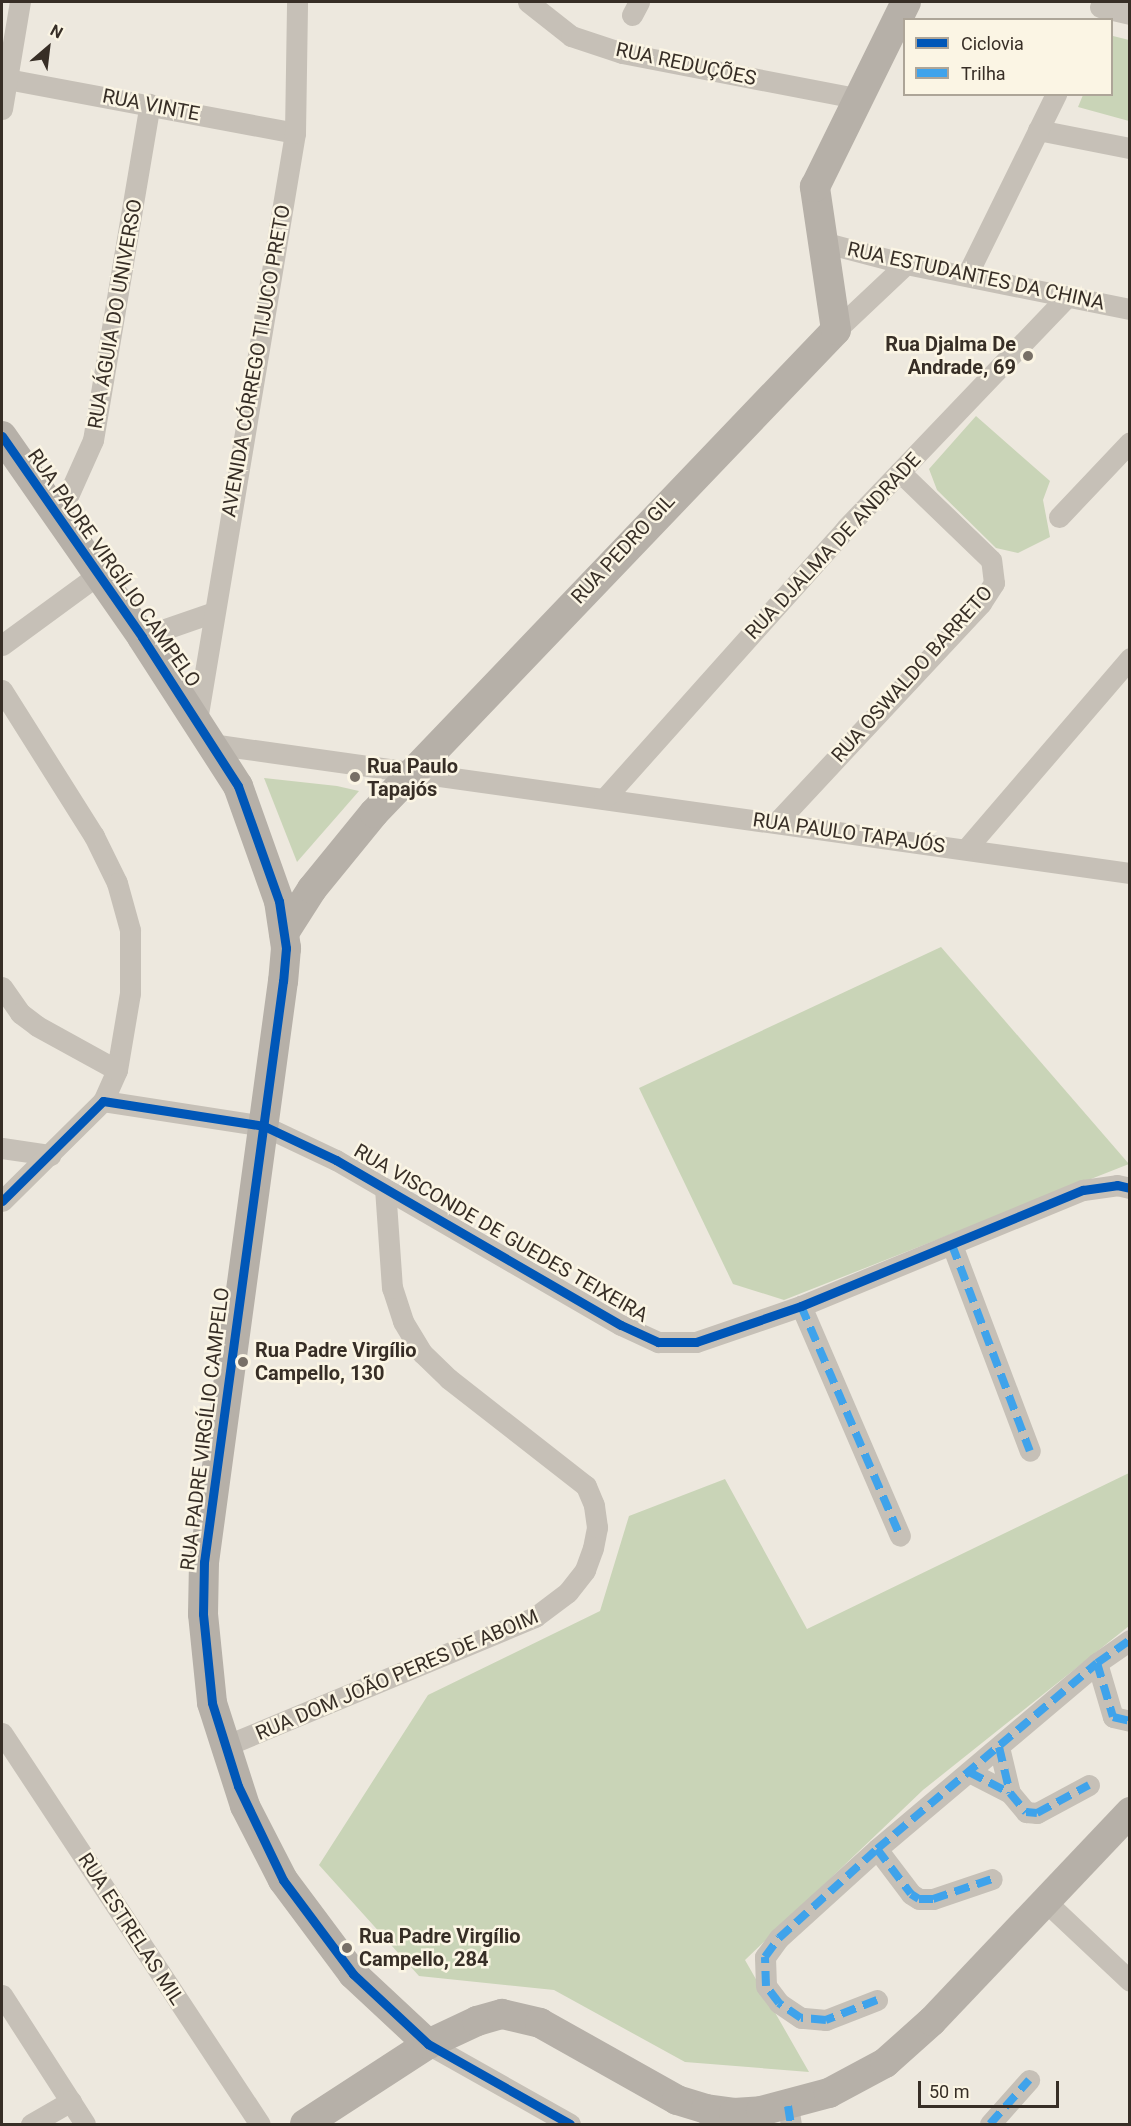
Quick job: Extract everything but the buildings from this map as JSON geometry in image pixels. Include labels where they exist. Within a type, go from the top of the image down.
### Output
[{"type":"street","points":[[2,109],[20,2]]},
{"type":"street","name":"AVENIDA CÓRREGO TIJUCO PRETO","points":[[204,732],[214,612],[295,133],[297,2]]},
{"type":"street","name":"RUA REDUÇÕES","points":[[528,2],[570,36],[622,53],[856,98]]},
{"type":"street","points":[[836,330],[816,211],[817,178],[906,2]]},
{"type":"street","points":[[1099,9],[1130,14]]},
{"type":"street","name":"RUA VINTE","points":[[7,79],[295,133]]},
{"type":"street","points":[[967,275],[1055,96]]},
{"type":"street","name":"RUA ÁGUIA DO UNIVERSO","points":[[59,516],[93,440],[150,104]]},
{"type":"street","points":[[1038,130],[1130,148]]},
{"type":"street","name":"RUA ESTUDANTES DA CHINA","points":[[822,243],[906,264],[1130,309]]},
{"type":"street","name":"RUA PEDRO GIL","points":[[284,933],[340,853],[413,772],[836,330],[906,264]]},
{"type":"street","name":"RUA DJALMA DE ANDRADE","points":[[604,800],[900,472],[1066,297]]},
{"type":"street","name":"RUA PADRE VIRGÍLIO CAMPELO","points":[[2,436],[142,637],[238,786],[263,848],[284,933],[284,970],[204,1562],[203,1614],[212,1703],[245,1806],[283,1880],[312,1923],[353,1974],[428,2044],[570,2124]]},
{"type":"street","points":[[1059,517],[1130,442]]},
{"type":"street","name":"RUA OSWALDO BARRETO","points":[[777,822],[981,603],[994,583],[991,560],[900,472]]},
{"type":"street","points":[[2,645],[99,574]]},
{"type":"street","points":[[142,637],[214,612]]},
{"type":"street","points":[[966,849],[1130,658]]},
{"type":"street","points":[[2,690],[94,836],[117,883],[130,930],[130,993],[117,1070],[103,1101],[2,1201]]},
{"type":"street","name":"RUA PAULO TAPAJÓS","points":[[204,732],[413,772],[1130,873]]},
{"type":"street","points":[[2,987],[20,1013],[37,1026],[117,1070]]},
{"type":"street","name":"RUA VISCONDE DE GUEDES TEIXEIRA","points":[[103,1101],[264,1126],[296,1138],[621,1325],[658,1342],[696,1342],[801,1306],[1083,1190],[1117,1185],[1130,1188]]},
{"type":"street","points":[[2,1148],[50,1155]]},
{"type":"street","name":"RUA DOM JOÃO PERES DE ABOIM","points":[[225,1746],[535,1617],[568,1592],[585,1570],[593,1548],[597,1527],[594,1505],[586,1485],[449,1379],[422,1353],[403,1321],[392,1288],[385,1188]]},
{"type":"street","points":[[952,1245],[1030,1451]]},
{"type":"street","points":[[801,1306],[900,1536]]},
{"type":"street","points":[[877,2000],[826,2020],[801,2018],[779,2003],[766,1986],[762,1967],[765,1956],[779,1938],[877,1849],[1097,1663],[1130,1640]]},
{"type":"street","points":[[1097,1663],[1113,1717],[1130,1721]]},
{"type":"street","name":"RUA ESTRELAS MIL","points":[[2,1733],[260,2124]]},
{"type":"street","points":[[999,1747],[1010,1793],[1019,1807],[1037,1813],[1089,1785]]},
{"type":"street","points":[[969,1772],[1010,1793]]},
{"type":"street","points":[[304,2124],[428,2044],[477,2021],[502,2014],[540,2023],[677,2100],[734,2113],[790,2115],[885,2063],[932,2021],[1044,1900],[1130,1812]]},
{"type":"street","points":[[877,1849],[911,1894],[919,1899],[933,1899],[992,1879]]},
{"type":"street","points":[[1044,1900],[1130,1981]]},
{"type":"street","points":[[2,1995],[85,2124]]},
{"type":"street","points":[[990,2124],[1029,2080]]},
{"type":"street","points":[[31,2124],[70,2101]]},
{"type":"green space","points":[[1113,36],[1129,40],[1129,121],[1078,107],[1083,96],[1113,96]]},
{"type":"green space","points":[[976,416],[1050,481],[1043,500],[1050,537],[1018,553],[996,548],[937,490],[929,469]]},
{"type":"green space","points":[[264,778],[337,786],[359,791],[297,862]]},
{"type":"green space","points":[[941,947],[1129,1164],[784,1300],[733,1284],[639,1088]]},
{"type":"green space","points":[[1129,1473],[1129,1626],[923,1790],[745,1960],[809,2072],[685,2062],[554,1990],[419,1976],[319,1865],[428,1695],[600,1611],[629,1516],[725,1479],[807,1629]]},
{"type":"marked path","points":[[952,1245],[1030,1451]]},
{"type":"marked path","points":[[801,1306],[900,1536]]},
{"type":"marked path","points":[[877,2000],[826,2020],[801,2018],[779,2003],[766,1986],[765,1957],[779,1938],[877,1849],[1097,1663],[1130,1640]]},
{"type":"marked path","points":[[1097,1663],[1113,1717],[1130,1721]]},
{"type":"marked path","points":[[999,1747],[1010,1793],[1026,1812],[1037,1813],[1089,1785]]},
{"type":"marked path","points":[[969,1772],[1010,1793]]},
{"type":"marked path","points":[[877,1849],[911,1894],[919,1899],[933,1899],[992,1879]]},
{"type":"marked path","points":[[990,2124],[1029,2080]]},
{"type":"marked path","points":[[788,2106],[791,2124]]},
{"type":"cycle path","points":[[2,436],[142,637],[238,786],[279,901],[286,948],[283,981],[204,1562],[203,1614],[212,1703],[238,1786],[283,1880],[353,1974],[428,2044],[570,2124]]},
{"type":"cycle path","points":[[2,1201],[103,1101],[264,1126],[336,1160],[621,1325],[658,1342],[696,1342],[801,1306],[1083,1190],[1117,1185],[1130,1188]]},
{"type":"place","name":"Rua Djalma De Andrade, 69","points":[[1028,356]]},
{"type":"place","name":"Rua Paulo Tapajós","points":[[355,777]]},
{"type":"place","name":"Rua Padre Virgílio Campello, 130","points":[[243,1362]]},
{"type":"place","name":"Rua Padre Virgílio Campello, 284","points":[[347,1948]]}]
